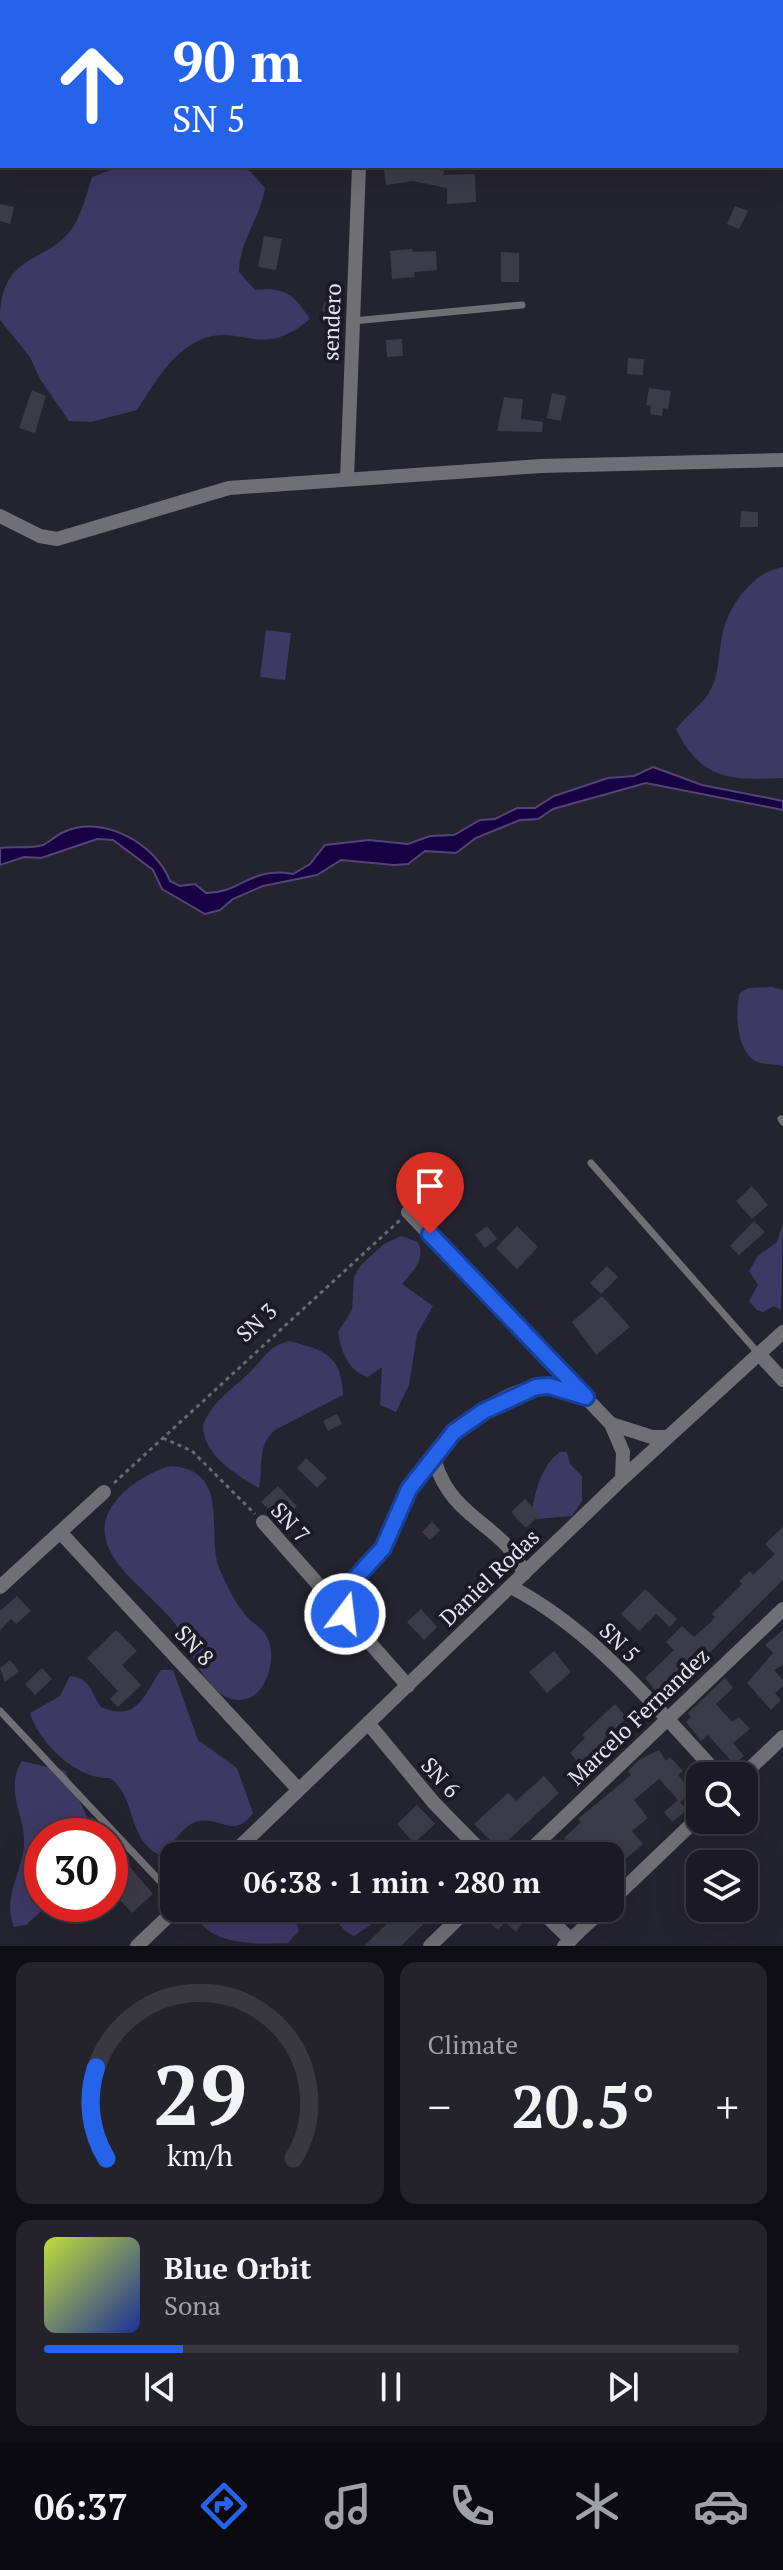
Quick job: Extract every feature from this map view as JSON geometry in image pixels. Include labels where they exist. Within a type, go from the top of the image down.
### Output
[{"type":"street","name":"sendero","points":[[347,479],[359,168]]},
{"type":"street","points":[[0,516],[40,536],[57,539],[229,488],[541,466],[783,460]]},
{"type":"street","points":[[408,1212],[611,1424],[623,1452],[622,1479]]},
{"type":"street","name":"Daniel Rodas","points":[[244,1842],[622,1479],[783,1332]]},
{"type":"street","points":[[759,1354],[783,1380]]},
{"type":"street","points":[[345,1614],[346,1589],[383,1548],[409,1489],[435,1462],[454,1432],[469,1420],[523,1391],[549,1386],[586,1397]]},
{"type":"street","points":[[611,1424],[652,1437],[668,1437]]},
{"type":"street","points":[[435,1462],[455,1501],[506,1544],[518,1557],[524,1574]]},
{"type":"street","points":[[0,1587],[104,1492]]},
{"type":"street","name":"SN 7","points":[[263,1522],[408,1686]]},
{"type":"street","name":"SN 8","points":[[60,1532],[298,1789]]},
{"type":"street","name":"SN 5","points":[[511,1587],[538,1601],[578,1631],[707,1762]]},
{"type":"street","name":"Marcelo Fernandez","points":[[539,1842],[783,1609]]},
{"type":"street","name":"SN 6","points":[[368,1723],[434,1803],[472,1842]]},
{"type":"street","points":[[757,1762],[783,1737]]},
{"type":"street","points":[[624,1889],[686,1829]]},
{"type":"street","points":[[137,1946],[162,1922]]},
{"type":"street","points":[[430,1946],[455,1922]]},
{"type":"street","points":[[550,1922],[568,1943],[590,1922]]},
{"type":"lane","points":[[353,321],[522,305]]},
{"type":"lane","points":[[591,1163],[759,1354]]},
{"type":"lane","points":[[408,1212],[437,1185]]},
{"type":"lane","points":[[0,1711],[160,1881]]},
{"type":"path","name":"SN 3","points":[[104,1492],[408,1212]]},
{"type":"path","name":"SN 7","points":[[162,1438],[192,1451],[263,1522]]},
{"type":"shaded area","points":[[117,168],[239,168],[250,171],[265,188],[242,250],[239,272],[255,290],[288,294],[310,319],[277,338],[263,340],[226,335],[198,341],[171,362],[137,410],[91,422],[69,421],[40,379],[30,357],[0,320],[2,297],[17,269],[53,247],[75,224],[92,177]]},
{"type":"shaded area","points":[[783,567],[783,778],[732,777],[706,767],[695,758],[676,729],[713,686],[726,621],[737,600],[753,582]]},
{"type":"shaded area","points":[[266,630],[291,633],[285,680],[260,677]]},
{"type":"shaded area","points":[[653,767],[702,785],[783,801],[783,810],[646,783],[553,809],[538,819],[520,820],[476,838],[456,853],[425,851],[408,864],[394,865],[341,860],[317,875],[263,886],[233,899],[220,910],[205,914],[162,889],[153,870],[113,840],[97,839],[41,858],[24,857],[0,865],[0,848],[38,846],[79,827],[95,827],[111,830],[141,844],[153,855],[170,881],[180,886],[195,884],[206,893],[218,892],[256,876],[293,874],[310,864],[325,845],[369,840],[408,844],[430,836],[454,835],[480,820],[495,819],[517,808],[535,808],[554,796],[608,778],[634,776]]},
{"type":"shaded area","points":[[749,988],[783,990],[783,1066],[761,1063],[751,1058],[745,1051],[739,1032],[737,1010],[740,993]]},
{"type":"shaded area","points":[[783,1223],[781,1310],[774,1306],[763,1312],[749,1301],[758,1285],[749,1271],[758,1256],[777,1242]]},
{"type":"shaded area","points":[[401,1236],[418,1242],[420,1248],[417,1265],[402,1284],[433,1306],[417,1334],[409,1385],[396,1412],[380,1405],[382,1367],[368,1377],[355,1370],[344,1353],[338,1332],[352,1310],[354,1277],[361,1265],[384,1244]]},
{"type":"shaded area","points":[[289,1341],[329,1356],[339,1371],[343,1395],[269,1436],[263,1449],[259,1488],[231,1470],[214,1454],[204,1436],[203,1425],[218,1402],[267,1354]]},
{"type":"shaded area","points":[[560,1452],[567,1452],[570,1464],[582,1476],[582,1501],[572,1516],[536,1519],[532,1514],[540,1480],[548,1464]]},
{"type":"shaded area","points":[[170,1466],[189,1470],[202,1478],[213,1505],[219,1568],[236,1602],[264,1632],[270,1645],[271,1663],[265,1682],[254,1696],[246,1699],[233,1699],[211,1685],[176,1625],[135,1583],[110,1551],[105,1534],[107,1516],[119,1497],[143,1478]]},
{"type":"shaded area","points":[[161,1670],[173,1670],[198,1740],[237,1768],[253,1813],[245,1821],[231,1826],[210,1821],[193,1823],[173,1842],[160,1842],[160,1855],[142,1840],[119,1786],[110,1778],[85,1773],[61,1758],[42,1736],[30,1713],[60,1696],[70,1676],[87,1683],[101,1707],[114,1711],[132,1709]]},
{"type":"shaded area","points":[[22,1761],[65,1771],[88,1818],[24,1818],[24,1836],[15,1793],[17,1772]]},
{"type":"shaded area","points":[[24,1847],[24,1922],[29,1922],[14,1927],[11,1896]]},
{"type":"shaded area","points":[[297,1922],[299,1931],[288,1943],[247,1943],[221,1937],[201,1924]]},
{"type":"shaded area","points":[[336,1922],[375,1922],[354,1936]]},
{"type":"building","points":[[428,168],[444,171],[443,175],[475,174],[476,202],[447,204],[447,188],[413,181],[386,185],[384,170]]},
{"type":"building","points":[[0,204],[14,207],[10,224],[0,221]]},
{"type":"building","points":[[735,206],[748,211],[739,229],[727,224]]},
{"type":"building","points":[[264,236],[282,239],[276,270],[258,267]]},
{"type":"building","points":[[412,249],[413,252],[436,251],[437,270],[414,272],[415,277],[392,279],[390,251]]},
{"type":"building","points":[[501,252],[519,253],[519,282],[501,282]]},
{"type":"building","points":[[326,298],[336,301],[332,314],[322,311]]},
{"type":"building","points":[[402,339],[403,356],[387,357],[386,340]]},
{"type":"building","points":[[628,358],[644,359],[643,375],[627,374]]},
{"type":"building","points":[[649,388],[671,391],[668,409],[663,408],[662,416],[650,414],[651,406],[646,405]]},
{"type":"building","points":[[32,390],[46,396],[35,433],[19,428]]},
{"type":"building","points":[[552,393],[566,396],[561,421],[547,418]]},
{"type":"building","points":[[504,397],[523,399],[521,419],[543,422],[542,432],[497,431]]},
{"type":"building","points":[[741,511],[758,512],[758,527],[740,527]]},
{"type":"building","points":[[752,1186],[768,1205],[752,1219],[736,1201]]},
{"type":"building","points":[[754,1221],[765,1232],[739,1255],[730,1246]]},
{"type":"building","points":[[487,1226],[497,1239],[485,1248],[475,1235]]},
{"type":"building","points":[[517,1226],[538,1247],[517,1269],[496,1248]]},
{"type":"building","points":[[607,1266],[618,1277],[601,1294],[590,1283]]},
{"type":"building","points":[[602,1296],[630,1327],[596,1355],[572,1322]]},
{"type":"building","points":[[337,1414],[342,1424],[328,1431],[323,1421]]},
{"type":"building","points":[[306,1458],[327,1478],[317,1488],[297,1468]]},
{"type":"building","points":[[278,1486],[297,1506],[281,1522],[261,1502]]},
{"type":"building","points":[[525,1499],[540,1515],[526,1528],[511,1512]]},
{"type":"building","points":[[432,1522],[440,1530],[430,1540],[422,1532]]},
{"type":"building","points":[[783,1527],[783,1580],[697,1665],[694,1661],[658,1694],[645,1678],[674,1650],[666,1642],[682,1626],[694,1637],[711,1622],[715,1617],[712,1614],[742,1584],[739,1581],[750,1571],[753,1575],[775,1554],[765,1544]]},
{"type":"building","points":[[645,1589],[677,1619],[670,1627],[656,1614],[639,1631],[621,1614]]},
{"type":"building","points":[[17,1596],[31,1611],[16,1624],[11,1619],[0,1630],[0,1611]]},
{"type":"building","points":[[421,1609],[437,1627],[424,1640],[407,1622]]},
{"type":"building","points":[[116,1630],[137,1651],[122,1665],[141,1685],[118,1707],[110,1699],[118,1691],[87,1658]]},
{"type":"building","points":[[783,1630],[783,1665],[774,1670],[783,1680],[783,1686],[775,1693],[781,1700],[771,1710],[747,1683],[773,1653],[765,1645]]},
{"type":"building","points":[[554,1651],[571,1672],[547,1693],[529,1672]]},
{"type":"building","points":[[10,1660],[19,1671],[5,1682],[0,1668]]},
{"type":"building","points":[[42,1668],[52,1679],[35,1695],[25,1684]]},
{"type":"building","points":[[725,1678],[733,1688],[716,1704],[732,1722],[739,1717],[750,1729],[733,1743],[744,1756],[732,1762],[708,1735],[701,1741],[686,1722],[691,1717],[688,1713]]},
{"type":"building","points":[[615,1704],[627,1718],[620,1724],[625,1730],[603,1749],[595,1749],[579,1763],[570,1753],[585,1738],[582,1735]]},
{"type":"building","points":[[659,1750],[666,1761],[670,1757],[683,1771],[678,1775],[686,1785],[686,1797],[680,1802],[686,1811],[672,1822],[664,1812],[678,1800],[659,1779],[634,1800],[648,1818],[632,1831],[643,1844],[624,1860],[624,1842],[567,1842],[564,1838],[581,1822],[578,1819],[631,1775],[628,1771],[640,1759]]},
{"type":"building","points":[[544,1776],[559,1793],[506,1842],[492,1842],[474,1824],[508,1793],[516,1801]]},
{"type":"building","points":[[417,1805],[435,1824],[413,1842],[397,1824]]},
{"type":"building","points":[[130,1867],[153,1894],[132,1913],[128,1909]]},
{"type":"building","points":[[389,1922],[426,1922],[401,1946],[364,1946]]},
{"type":"building","points":[[489,1922],[505,1922],[498,1930]]},
{"type":"building","points":[[505,1922],[523,1922],[516,1932]]},
{"type":"route","points":[[345,1614],[346,1589],[358,1572],[383,1548],[409,1489],[435,1462],[454,1432],[484,1411],[536,1387],[549,1386],[586,1397],[430,1234]]}]
